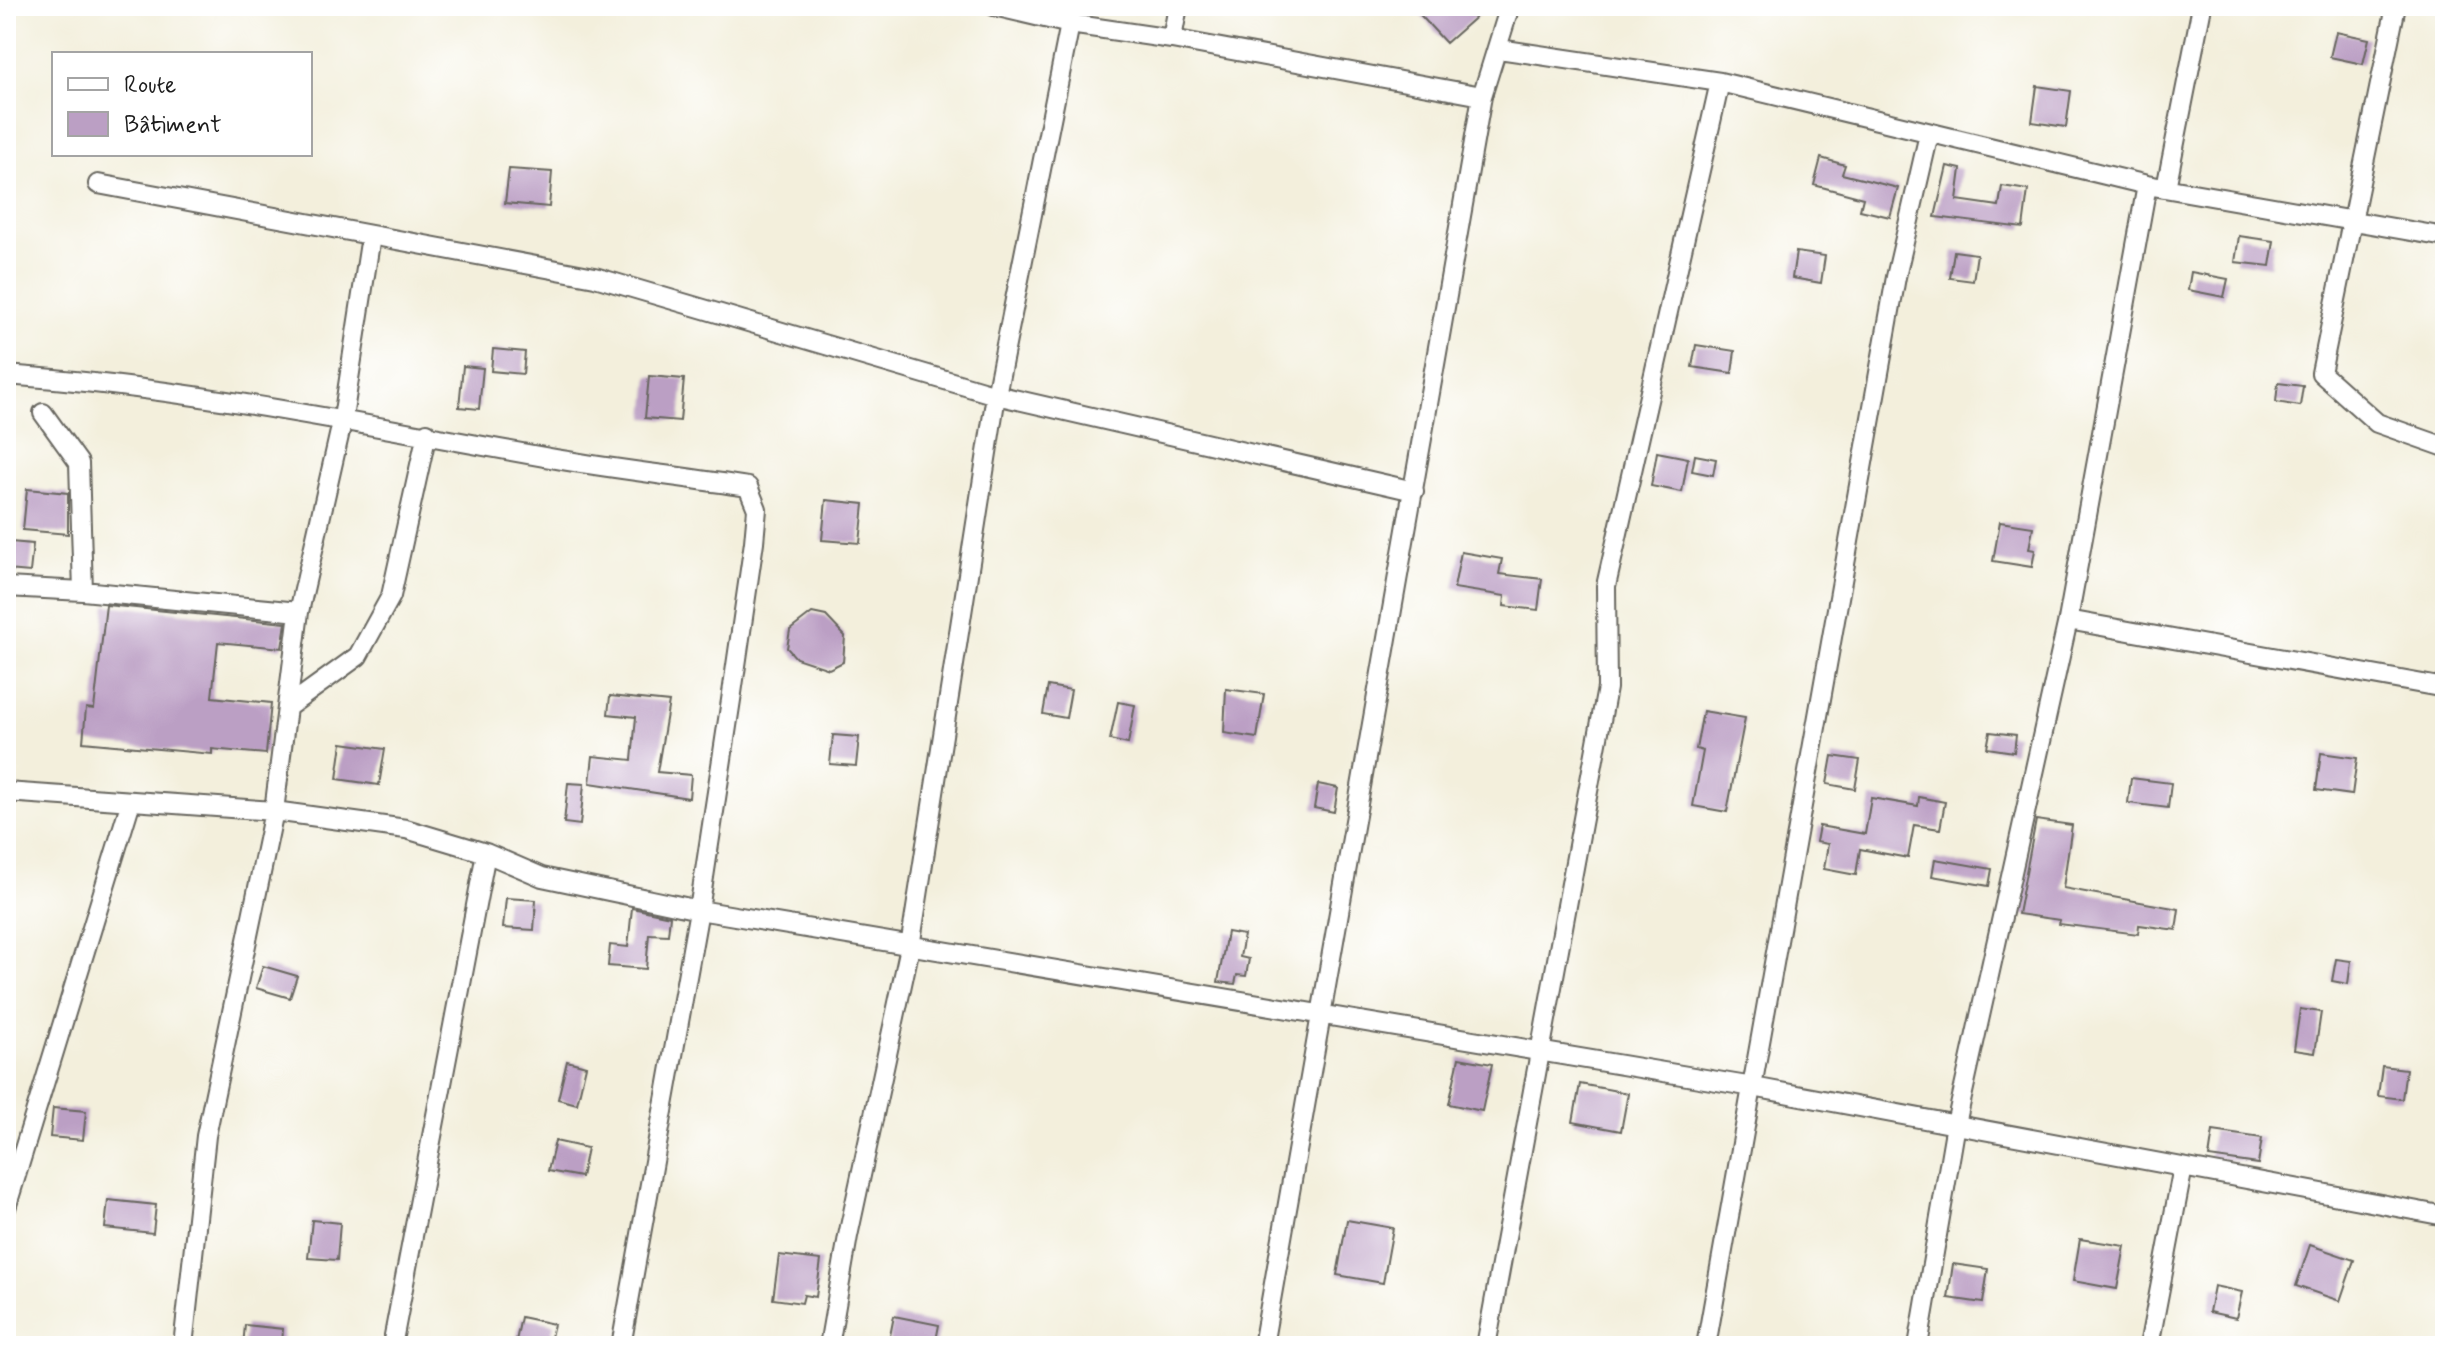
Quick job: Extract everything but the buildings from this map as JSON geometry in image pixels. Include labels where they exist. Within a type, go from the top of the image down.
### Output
[{"type":"street","points":[[994,6],[1070,24],[1172,39],[1482,96]]},
{"type":"street","points":[[1172,39],[1178,6]]},
{"type":"street","points":[[1263,1346],[1482,96],[1510,6]]},
{"type":"street","points":[[2166,188],[2202,6]]},
{"type":"street","points":[[2396,6],[2321,373],[2377,423],[2445,447]]},
{"type":"street","points":[[829,1346],[848,1236],[910,947],[996,395],[1070,24]]},
{"type":"street","points":[[1499,49],[1720,82],[2147,185],[2445,237]]},
{"type":"street","points":[[1486,1346],[1607,688],[1606,586],[1720,82]]},
{"type":"street","points":[[1706,1346],[1753,1087],[1790,856],[1893,293],[1929,134]]},
{"type":"street","points":[[98,184],[595,277],[996,395],[1414,491]]},
{"type":"street","points":[[1918,1346],[1956,1124],[2068,620],[2147,185]]},
{"type":"street","points":[[183,1346],[206,1136],[274,811],[299,612],[343,418],[371,236]]},
{"type":"street","points":[[6,375],[104,382],[343,418],[557,459],[748,487],[757,509],[754,542],[699,910],[621,1346]]},
{"type":"street","points":[[43,413],[79,463],[83,591]]},
{"type":"street","points":[[289,706],[358,656],[391,596],[427,433]]},
{"type":"street","points":[[6,587],[83,591],[299,612]]},
{"type":"street","points":[[2068,620],[2445,688]]},
{"type":"street","points":[[6,792],[274,811],[406,829],[486,853],[542,877],[699,910],[1753,1087],[2445,1216]]},
{"type":"street","points":[[6,1208],[131,801]]},
{"type":"street","points":[[392,1346],[486,853]]},
{"type":"street","points":[[2149,1346],[2183,1167]]}]
